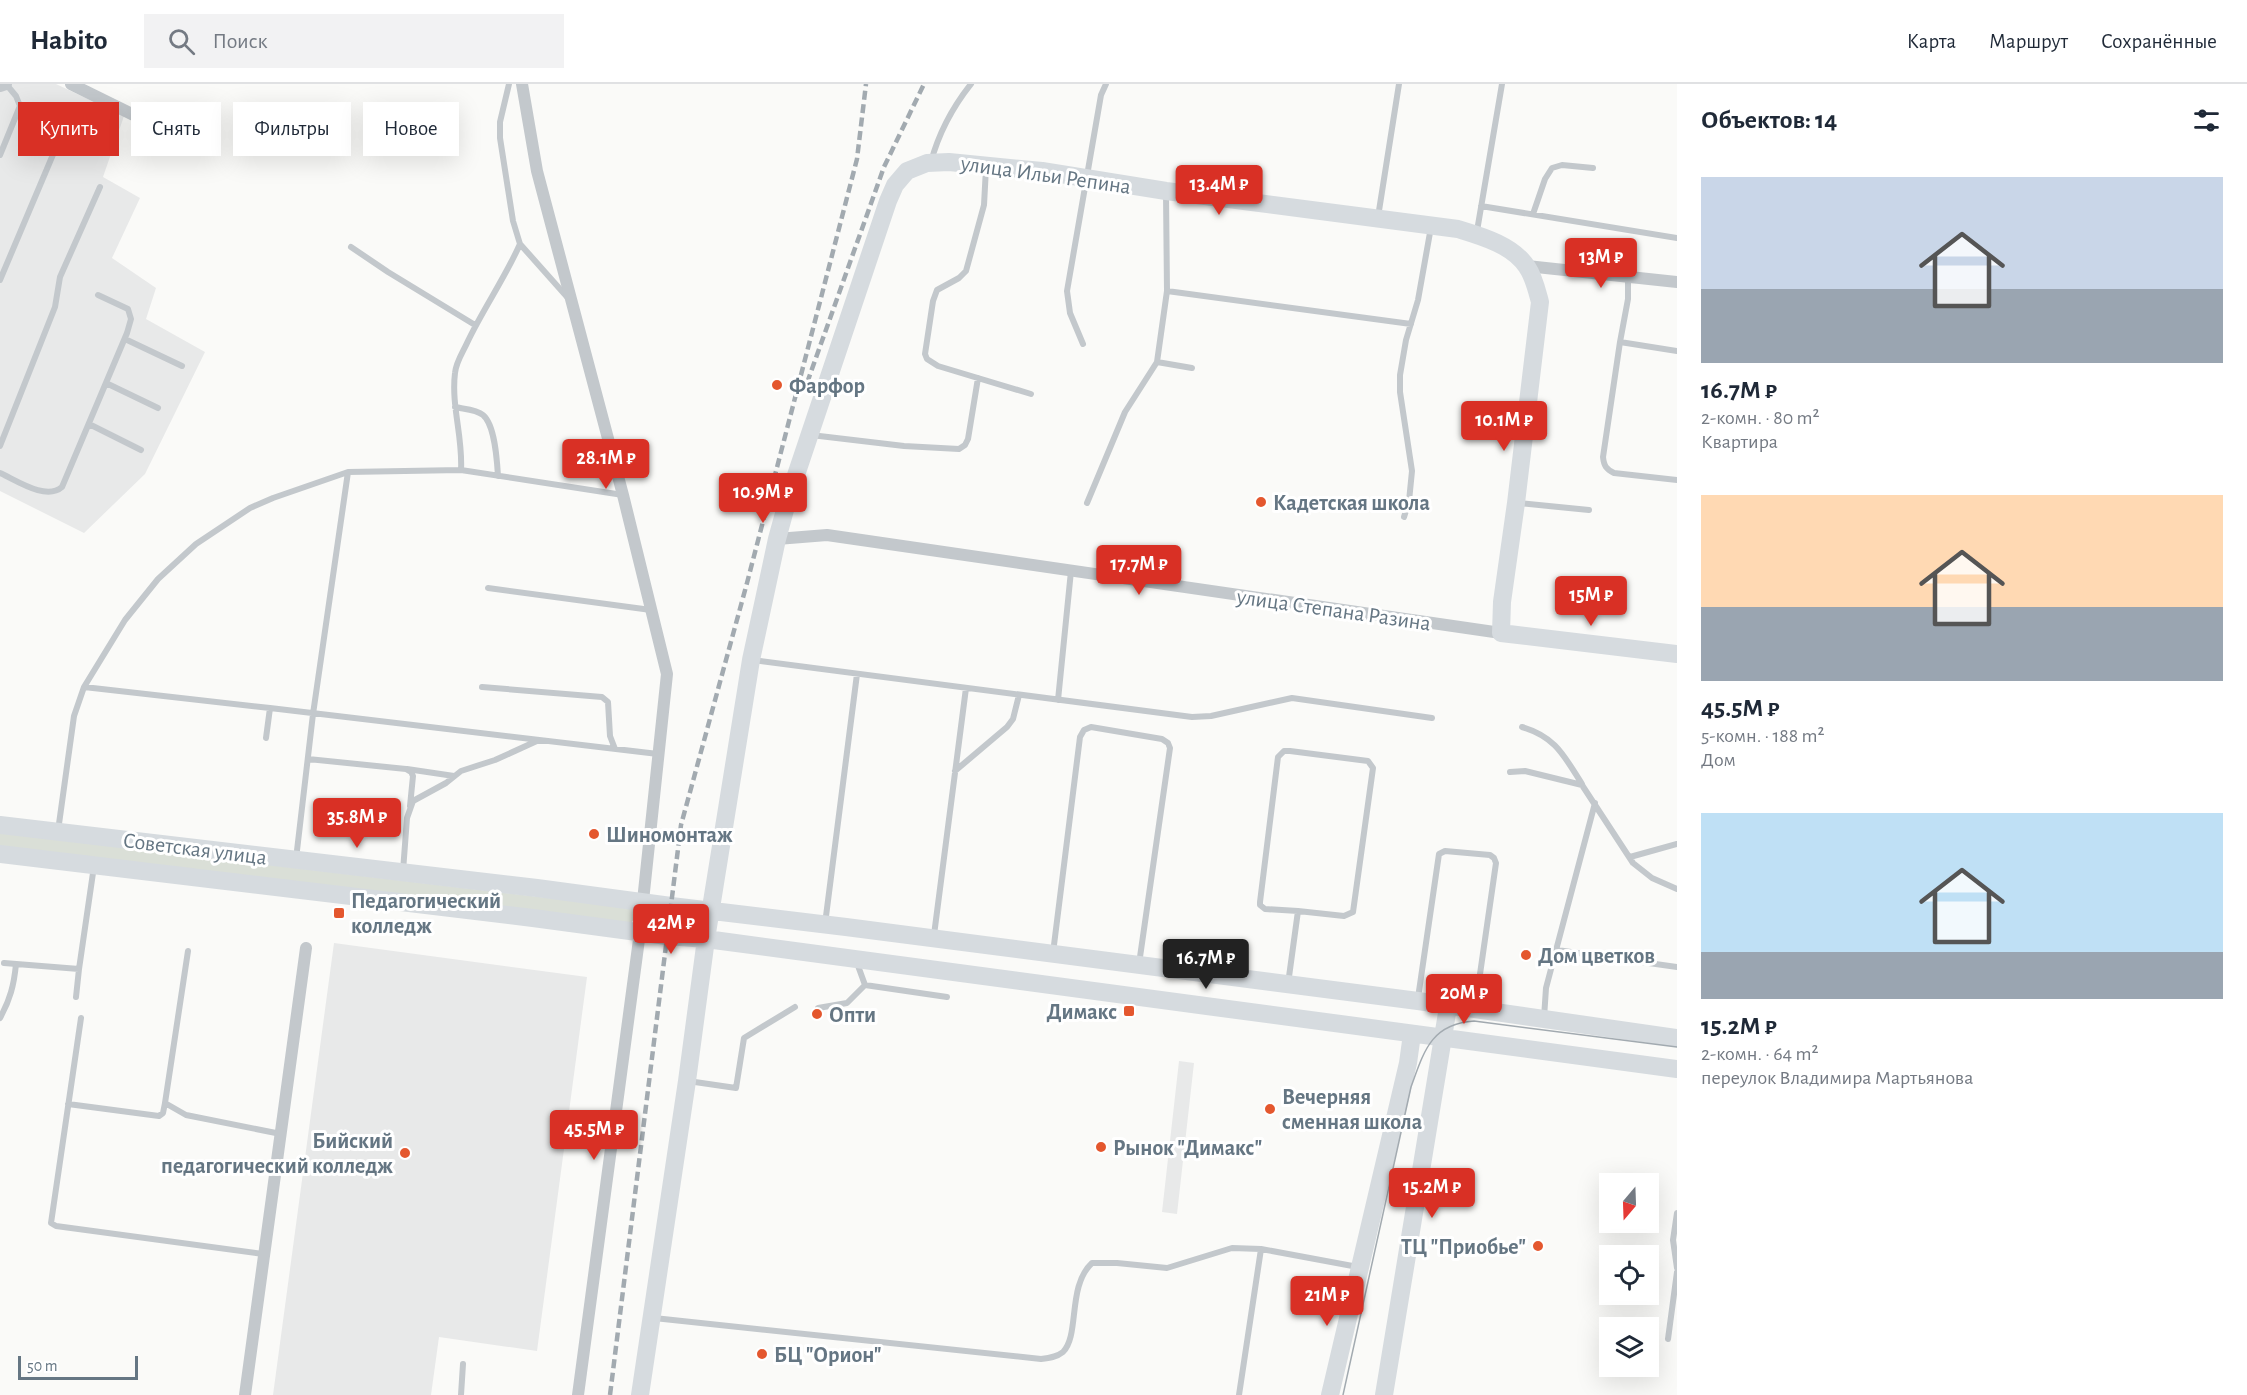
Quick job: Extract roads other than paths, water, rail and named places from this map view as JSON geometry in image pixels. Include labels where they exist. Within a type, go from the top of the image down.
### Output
[{"type":"main road","name":"улица Ильи Репина","points":[[808,435],[894,185],[907,171],[930,162],[1042,171],[1166,191],[1431,225],[1476,235],[1495,242],[1513,253],[1527,266]]},
{"type":"main road","points":[[1501,633],[1502,602],[1540,302],[1527,266]]},
{"type":"main road","points":[[640,1395],[706,939],[751,660],[777,539],[808,435]]},
{"type":"main road","name":"улица Степана Разина","points":[[1501,633],[1677,654]]},
{"type":"main road","name":"Советская улица","points":[[0,825],[825,924],[1418,1001],[1677,1038]]},
{"type":"main road","name":"Советская улица","points":[[0,854],[706,939],[1677,1069]]},
{"type":"main road","points":[[640,932],[643,901]]},
{"type":"main road","points":[[856,959],[863,929]]},
{"type":"main road","points":[[1186,1003],[1191,972]]},
{"type":"main road","points":[[1384,1395],[1448,1007]]},
{"type":"main road","points":[[1330,1395],[1408,1063],[1412,1034]]},
{"type":"street","points":[[0,86],[6,84]]},
{"type":"street","points":[[71,84],[89,87],[131,111]]},
{"type":"street","points":[[522,84],[537,171],[623,495],[667,674],[643,901]]},
{"type":"street","points":[[1527,266],[1677,282]]},
{"type":"street","name":"улица Степана Разина","points":[[777,539],[827,535],[1501,633]]},
{"type":"street","points":[[578,1395],[640,932]]},
{"type":"street","points":[[245,1395],[306,948]]},
{"type":"lane","points":[[0,155],[20,106],[16,96],[6,84]]},
{"type":"lane","points":[[508,84],[500,122],[500,138],[513,221],[520,244],[570,301]]},
{"type":"lane","points":[[930,162],[949,114],[971,84]]},
{"type":"lane","points":[[1083,344],[1070,313],[1067,291],[1085,179],[1101,96],[1106,84]]},
{"type":"lane","points":[[1378,218],[1399,84]]},
{"type":"lane","points":[[1476,235],[1502,84]]},
{"type":"lane","points":[[0,280],[52,156]]},
{"type":"lane","points":[[986,165],[984,205],[966,272],[938,290],[933,301],[925,354],[932,363],[938,366],[1031,394]]},
{"type":"lane","points":[[1533,213],[1545,179],[1552,168],[1562,165],[1593,168]]},
{"type":"lane","points":[[0,446],[55,307],[60,277],[100,187]]},
{"type":"lane","points":[[1087,503],[1125,412],[1157,362],[1167,291],[1166,191]]},
{"type":"lane","points":[[1481,206],[1677,238]]},
{"type":"lane","points":[[1404,518],[1409,501],[1412,471],[1400,392],[1403,357],[1418,300],[1431,225]]},
{"type":"lane","points":[[461,470],[462,448],[453,398],[455,370],[475,325],[520,244]]},
{"type":"lane","points":[[351,247],[475,325]]},
{"type":"lane","points":[[1628,276],[1629,299],[1620,342],[1603,464],[1614,473],[1677,480]]},
{"type":"lane","points":[[1167,291],[1411,324]]},
{"type":"lane","points":[[0,473],[42,491],[51,493],[62,487],[125,339],[131,319],[128,309],[98,295]]},
{"type":"lane","points":[[125,339],[182,366]]},
{"type":"lane","points":[[1620,342],[1677,351]]},
{"type":"lane","points":[[1157,362],[1192,368]]},
{"type":"lane","points":[[808,435],[904,446],[959,448],[965,445],[968,439],[978,378]]},
{"type":"lane","points":[[106,383],[158,408]]},
{"type":"lane","points":[[455,407],[478,412],[489,423],[496,451],[498,476]]},
{"type":"lane","points":[[89,424],[141,450]]},
{"type":"lane","points":[[58,831],[74,716],[84,687],[125,620],[146,592],[196,544],[250,508],[348,472],[461,470],[623,495]]},
{"type":"lane","points":[[296,860],[313,714],[348,472]]},
{"type":"lane","points":[[1516,503],[1590,510]]},
{"type":"lane","points":[[1058,700],[1071,571]]},
{"type":"lane","points":[[488,588],[651,610]]},
{"type":"lane","points":[[751,660],[1202,717],[1292,698],[1432,717]]},
{"type":"lane","points":[[825,924],[857,674]]},
{"type":"lane","points":[[84,687],[658,754]]},
{"type":"lane","points":[[482,687],[602,697],[608,702],[610,736],[615,749]]},
{"type":"lane","points":[[933,938],[966,688]]},
{"type":"lane","points":[[955,772],[1007,727],[1012,719],[1019,694]]},
{"type":"lane","points":[[266,738],[270,708]]},
{"type":"lane","points":[[1053,954],[1080,737],[1084,730],[1090,727],[1162,739],[1168,743],[1170,748],[1138,965]]},
{"type":"lane","points":[[1522,727],[1541,733],[1561,751],[1641,871],[1677,889]]},
{"type":"lane","points":[[409,809],[418,797],[438,788],[467,768],[495,760],[539,740]]},
{"type":"lane","points":[[1284,751],[1290,751],[1368,761],[1373,768],[1353,912],[1344,916],[1298,911],[1265,909],[1260,902],[1278,757],[1284,751]]},
{"type":"lane","points":[[308,759],[454,776]]},
{"type":"lane","points":[[402,872],[413,776],[406,769]]},
{"type":"lane","points":[[1510,772],[1518,770],[1582,784]]},
{"type":"lane","points":[[1544,1020],[1544,995],[1594,803]]},
{"type":"lane","points":[[1630,857],[1677,844]]},
{"type":"lane","points":[[1418,1001],[1438,854],[1445,851],[1490,855],[1496,862],[1479,981],[1448,1007]]},
{"type":"lane","points":[[76,997],[94,865]]},
{"type":"lane","points":[[1288,984],[1298,911]]},
{"type":"lane","points":[[1557,950],[1677,967]]},
{"type":"lane","points":[[68,1104],[159,1116],[163,1113],[188,951]]},
{"type":"lane","points":[[856,959],[865,985]]},
{"type":"lane","points":[[4,963],[79,969]]},
{"type":"lane","points":[[0,1018],[14,987],[16,964]]},
{"type":"lane","points":[[865,985],[947,997]]},
{"type":"lane","points":[[818,1008],[847,1003],[865,985]]},
{"type":"lane","points":[[687,1081],[736,1088],[744,1038],[795,1007]]},
{"type":"lane","points":[[81,1018],[51,1223],[57,1226],[263,1254]]},
{"type":"lane","points":[[165,1103],[186,1115],[281,1134]]},
{"type":"lane","points":[[1677,1213],[1673,1240],[1677,1268]]},
{"type":"lane","points":[[651,1318],[1041,1359],[1055,1357],[1064,1351],[1069,1341],[1078,1285],[1084,1271],[1092,1263],[1167,1268],[1232,1248],[1260,1248],[1359,1267]]},
{"type":"lane","points":[[1239,1395],[1260,1248]]},
{"type":"lane","points":[[1668,1339],[1677,1272]]},
{"type":"lane","points":[[461,1395],[464,1364]]},
{"type":"tram line","points":[[1343,1395],[1411,1087],[1420,1062],[1431,1042],[1448,1028],[1459,1023],[1474,1021],[1677,1047]]},
{"type":"railway","points":[[610,1395],[681,825],[747,583],[857,159],[866,84]]},
{"type":"railway","points":[[807,383],[884,167],[924,84]]},
{"type":"place","name":"Фарфор","points":[[777,385]]},
{"type":"place","name":"Кадетская школа","points":[[1261,502]]},
{"type":"place","name":"Шиномонтаж","points":[[594,834]]},
{"type":"place","name":"Педагогический колледж","points":[[339,913]]},
{"type":"place","name":"Дом цветков","points":[[1526,955]]},
{"type":"place","name":"Димакс","points":[[1129,1011]]},
{"type":"place","name":"Опти","points":[[817,1014]]},
{"type":"place","name":"Вечерняя сменная школа","points":[[1270,1109]]},
{"type":"place","name":"Рынок \"Димакс\"","points":[[1101,1147]]},
{"type":"place","name":"Бийский педагогический колледж","points":[[405,1153]]},
{"type":"place","name":"ТЦ \"Приобье\"","points":[[1538,1246]]},
{"type":"place","name":"БЦ \"Орион\"","points":[[762,1354]]}]
